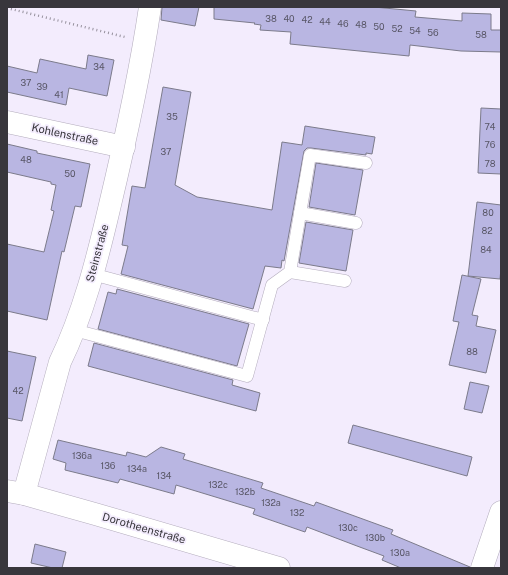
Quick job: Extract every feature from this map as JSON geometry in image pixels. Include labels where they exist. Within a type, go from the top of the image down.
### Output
[{"type":"street","name":"Steinstraße","points":[[16,492],[60,362],[70,343],[98,255],[124,147],[145,42],[150,7]]},
{"type":"street","name":"Kohlenstraße","points":[[7,122],[124,147]]},
{"type":"street","name":"Dorotheenstraße","points":[[16,492],[279,568]]},
{"type":"street","points":[[482,568],[501,512]]},
{"type":"lane","points":[[74,330],[247,376],[272,285],[290,272],[310,155],[366,163]]},
{"type":"lane","points":[[300,213],[356,223]]},
{"type":"lane","points":[[290,272],[345,281]]},
{"type":"lane","points":[[92,274],[262,320]]},
{"type":"path","points":[[7,8],[145,42]]},
{"type":"building","points":[[162,7],[199,7],[195,26],[161,20]]},
{"type":"building","points":[[214,7],[374,7],[416,11],[415,17],[462,21],[462,13],[491,14],[491,30],[501,30],[501,52],[461,51],[410,45],[409,56],[290,44],[291,32],[260,30],[261,25],[254,24],[255,23],[214,19]]},
{"type":"building","points":[[88,55],[114,60],[107,96],[69,88],[66,105],[7,92],[7,66],[37,73],[40,59],[86,69]]},
{"type":"building","points":[[163,87],[191,92],[175,185],[197,197],[272,210],[282,142],[302,145],[305,126],[375,137],[372,154],[366,153],[366,155],[311,148],[307,148],[304,151],[284,261],[282,260],[281,268],[265,266],[253,309],[121,274],[128,246],[122,245],[132,186],[145,188]]},
{"type":"building","points":[[481,108],[501,109],[501,174],[478,173]]},
{"type":"building","points":[[7,144],[37,151],[37,153],[90,164],[81,207],[75,206],[64,252],[62,251],[47,320],[7,311],[7,244],[44,252],[54,211],[51,210],[56,185],[51,184],[51,182],[7,172]]},
{"type":"building","points":[[316,163],[363,170],[355,215],[309,207]]},
{"type":"building","points":[[477,202],[501,205],[500,279],[468,276]]},
{"type":"building","points":[[306,222],[353,230],[346,271],[299,263]]},
{"type":"building","points":[[462,275],[481,279],[472,315],[478,316],[476,326],[496,330],[486,373],[449,365],[459,322],[453,321]]},
{"type":"building","points":[[117,289],[249,324],[237,366],[98,329],[108,292],[116,294]]},
{"type":"building","points":[[94,343],[233,380],[232,385],[260,393],[256,411],[88,366]]},
{"type":"building","points":[[7,351],[36,357],[22,421],[7,418]]},
{"type":"building","points":[[470,382],[489,386],[482,413],[464,409]]},
{"type":"building","points":[[353,425],[472,457],[467,476],[348,443]]},
{"type":"building","points":[[58,440],[126,456],[127,452],[146,457],[161,447],[185,454],[183,459],[263,483],[261,488],[314,506],[316,502],[393,530],[391,534],[470,568],[401,568],[382,560],[384,556],[307,527],[305,532],[253,514],[255,509],[176,485],[174,494],[120,479],[118,483],[65,470],[66,463],[53,459]]},
{"type":"building","points":[[35,544],[66,552],[62,568],[53,568],[31,563]]}]
